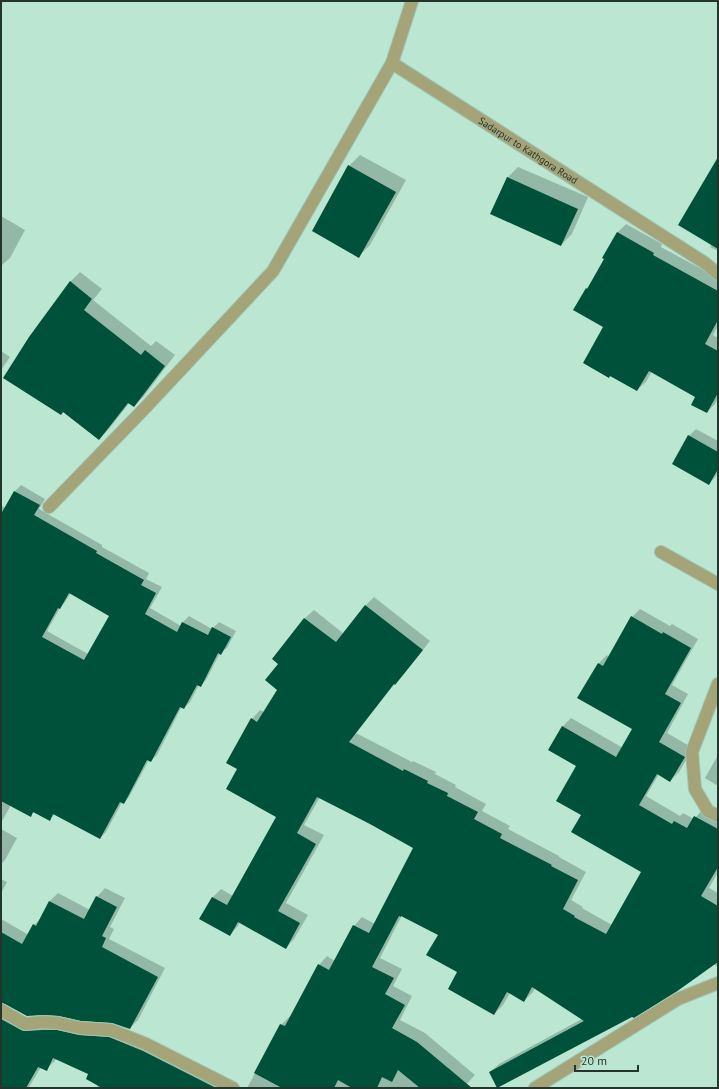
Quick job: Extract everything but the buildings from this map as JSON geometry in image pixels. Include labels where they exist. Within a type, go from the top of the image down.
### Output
[{"type":"street","points":[[49,507],[144,409],[273,271],[392,63],[412,1]]},
{"type":"street","name":"Sadarpur to Kathgora Road","points":[[392,63],[698,259],[718,274]]},
{"type":"street","points":[[660,552],[718,584]]},
{"type":"street","points":[[718,684],[692,752],[695,789],[708,811],[718,816]]},
{"type":"street","points":[[535,1088],[678,999],[718,983]]},
{"type":"street","points":[[1,1010],[25,1024],[43,1022],[58,1023],[80,1028],[111,1030],[146,1044],[233,1088]]}]
